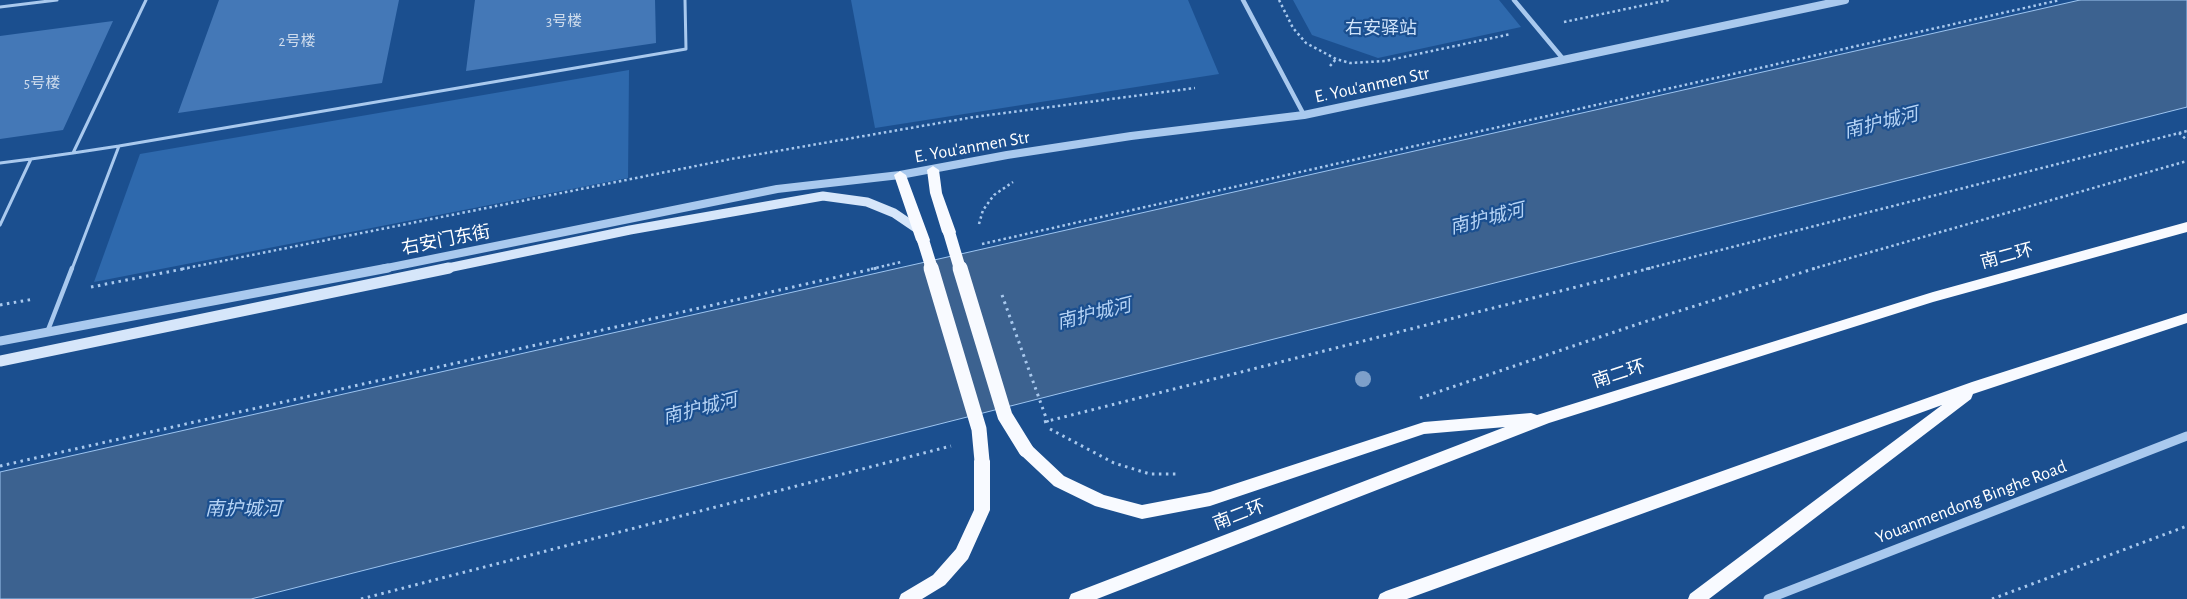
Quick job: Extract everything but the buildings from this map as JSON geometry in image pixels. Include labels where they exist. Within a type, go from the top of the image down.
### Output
[{"type":"highway","points":[[933,170],[936,193],[1005,416],[1026,450],[1059,481],[1102,501],[1142,512],[1210,499],[1424,428],[1546,418]]},
{"type":"highway","points":[[900,175],[921,235],[979,429],[982,461],[982,510],[962,554],[940,580],[907,599]]},
{"type":"highway","name":"南二环","points":[[1077,599],[1546,418],[1933,297],[2187,227]]},
{"type":"highway","points":[[1386,599],[1977,386],[2187,318]]},
{"type":"highway","points":[[1696,599],[1977,386]]},
{"type":"main road","points":[[0,361],[630,230],[802,198],[823,196],[867,202],[894,213],[921,235]]},
{"type":"street","points":[[1243,0],[1304,115]]},
{"type":"street","points":[[1514,0],[1564,60]]},
{"type":"street","name":"E. You'anmen Str","points":[[900,175],[1007,155],[1131,136],[1304,115],[1845,0]]},
{"type":"street","name":"右安门东街","points":[[0,341],[423,261],[777,190],[900,175]]},
{"type":"street","name":"Youanmendong Binghe Road","points":[[1768,599],[2187,436]]},
{"type":"lane","points":[[0,7],[57,0]]},
{"type":"lane","points":[[73,153],[146,0]]},
{"type":"lane","points":[[0,163],[119,146],[686,49],[685,0]]},
{"type":"lane","points":[[47,332],[119,146]]},
{"type":"lane","points":[[0,225],[31,159]]},
{"type":"path","points":[[1278,0],[1293,28],[1306,43],[1336,59],[1362,64],[1386,61],[1669,0]]},
{"type":"path","points":[[981,244],[2060,0]]},
{"type":"path","points":[[1330,66],[1336,59]]},
{"type":"path","points":[[0,305],[731,159],[974,117],[1195,88]]},
{"type":"path","points":[[1038,424],[2187,131]]},
{"type":"path","points":[[2178,133],[2187,140]]},
{"type":"path","points":[[1411,401],[1780,278],[2187,160]]},
{"type":"path","points":[[979,227],[979,219],[983,210],[994,195],[1020,179]]},
{"type":"path","points":[[982,238],[985,247]]},
{"type":"path","points":[[0,466],[903,262]]},
{"type":"path","points":[[1001,292],[1049,428],[1114,463],[1150,474],[1181,474]]},
{"type":"path","points":[[361,599],[961,444]]},
{"type":"path","points":[[1992,599],[2187,526]]},
{"type":"green space","points":[[851,0],[1188,0],[1219,74],[875,128]]},
{"type":"green space","name":"右安驿站","points":[[1293,0],[1499,0],[1521,27],[1378,58],[1312,35]]},
{"type":"green space","points":[[629,70],[628,178],[94,282],[140,154]]},
{"type":"water","name":"南护城河","points":[[2080,0],[2187,0],[2187,107],[251,599],[0,599],[0,472]]}]
